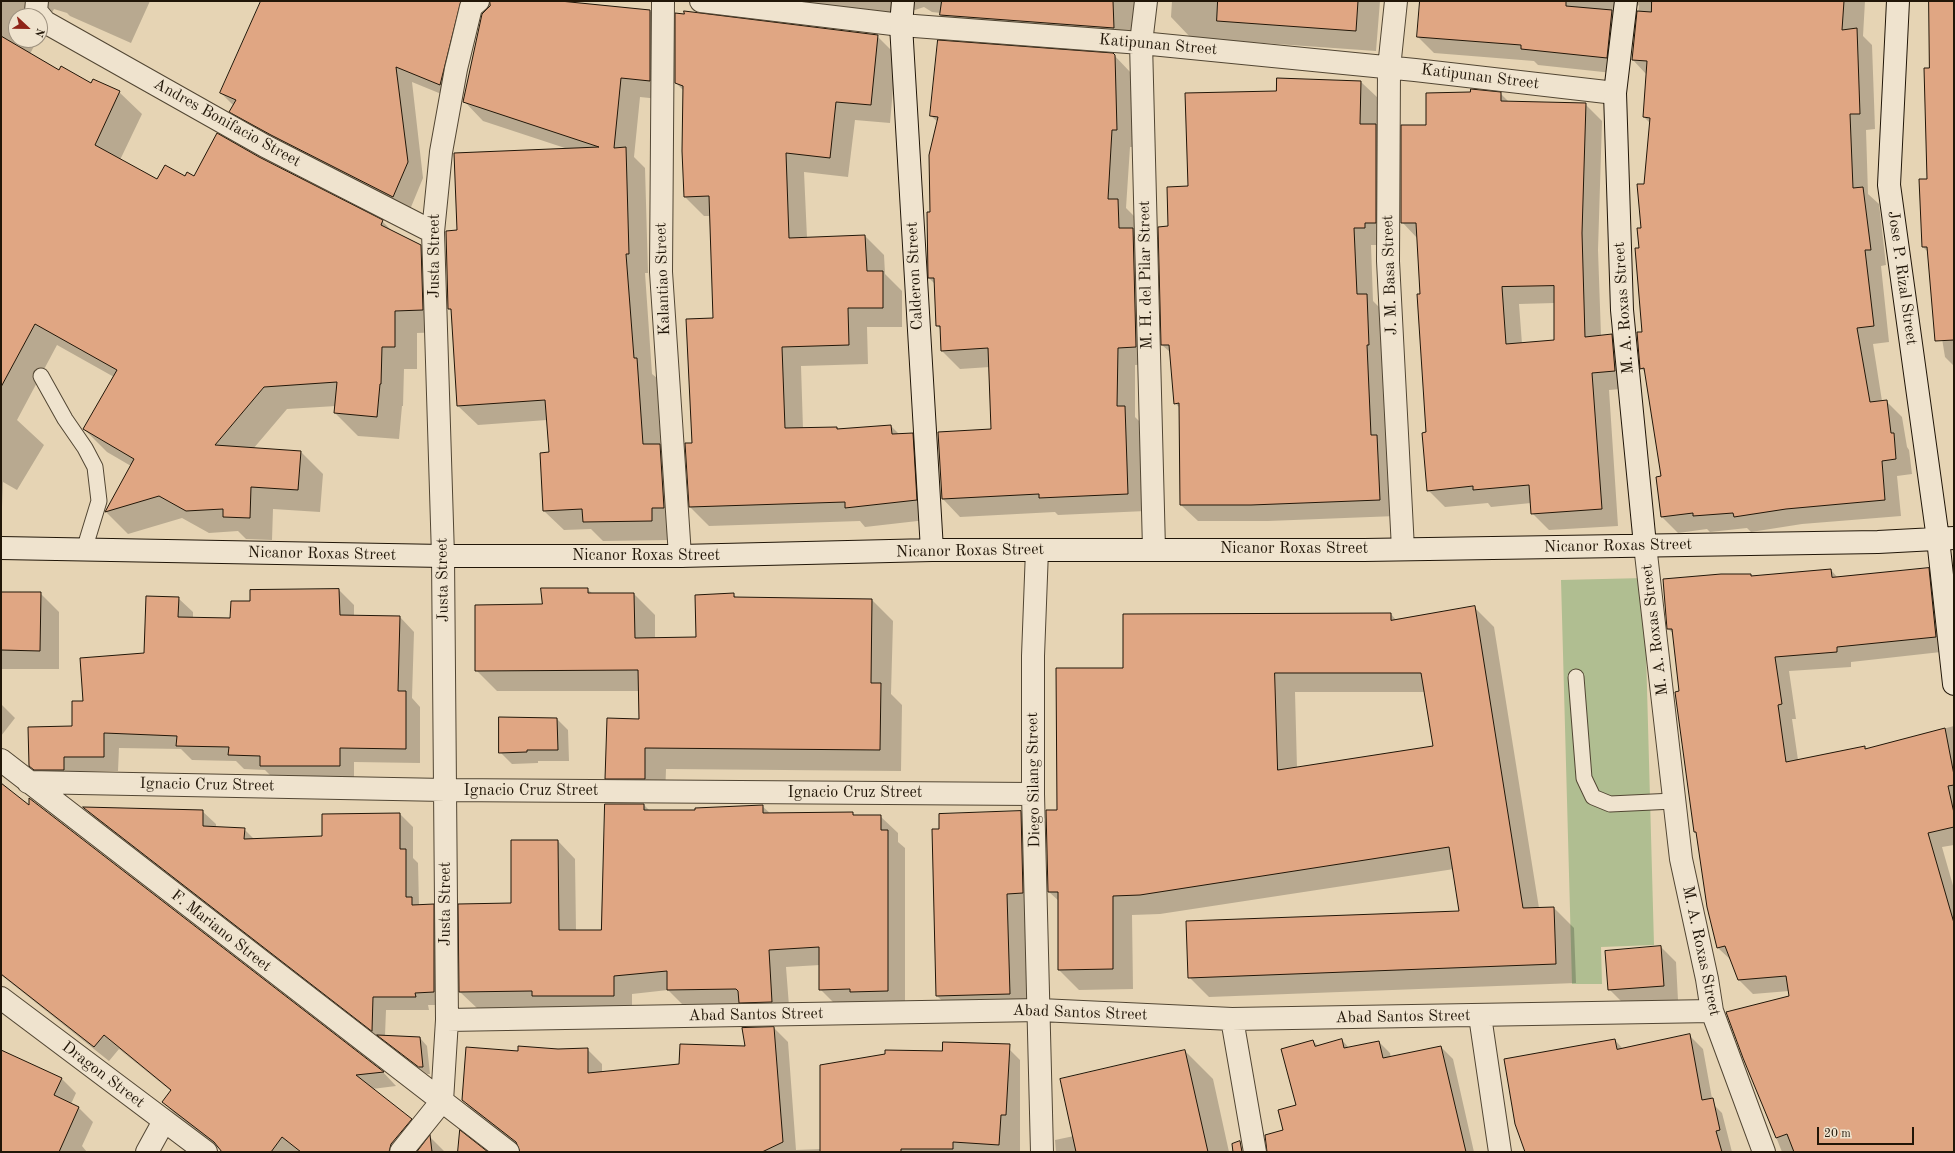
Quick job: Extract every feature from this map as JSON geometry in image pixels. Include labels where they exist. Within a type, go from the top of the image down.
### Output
[{"type":"street","name":"Andres Bonifacio Street","points":[[37,1],[36,11],[45,22],[265,146],[433,232]]},
{"type":"street","name":"Justa Street","points":[[442,1101],[447,1020],[443,556],[433,232],[441,152],[456,69],[471,7],[478,1]]},
{"type":"street","name":"Kalantiao Street","points":[[663,1],[660,272],[680,556]]},
{"type":"street","name":"Katipunan Street","points":[[701,1],[901,25],[1141,43],[1615,93]]},
{"type":"street","name":"Calderon Street","points":[[903,1],[901,25],[932,550]]},
{"type":"street","name":"M. H. del Pilar Street","points":[[1146,1],[1141,43],[1154,549]]},
{"type":"street","name":"J. M. Basa Street","points":[[1396,1],[1389,68],[1388,261],[1403,549]]},
{"type":"street","name":"M. A. Roxas Street","points":[[1626,1],[1615,93],[1622,310],[1645,546],[1674,801],[1681,859],[1707,979],[1712,1011],[1764,1152]]},
{"type":"street","name":"Jose P. Rizal Street","points":[[1898,1],[1889,185],[1946,538],[1954,684]]},
{"type":"street","name":"Nicanor Roxas Street","points":[[1,548],[443,556],[680,556],[932,550],[1403,549],[1645,546],[1878,542],[1946,538]]},
{"type":"street","name":"Diego Silang Street","points":[[1037,550],[1033,656],[1033,794],[1040,1010],[1042,1152]]},
{"type":"street","name":"F. Mariano Street","points":[[1,760],[508,1152]]},
{"type":"street","name":"Ignacio Cruz Street","points":[[28,782],[445,790],[1033,794]]},
{"type":"street","name":"Dragon Street","points":[[1,999],[206,1152]]},
{"type":"street","name":"Abad Santos Street","points":[[447,1020],[1040,1010],[1232,1020],[1712,1011]]},
{"type":"street","points":[[1480,1016],[1500,1152]]},
{"type":"street","points":[[1232,1020],[1255,1152]]},
{"type":"street","points":[[401,1152],[442,1101]]},
{"type":"street","points":[[147,1152],[164,1121]]},
{"type":"lane","points":[[41,376],[65,419],[85,448],[95,467],[99,501],[84,550]]},
{"type":"lane","points":[[1576,677],[1584,778],[1593,797],[1610,804],[1674,801]]},
{"type":"green space","points":[[1644,578],[1654,945],[1601,947],[1602,984],[1572,984],[1561,580]]},
{"type":"building","points":[[261,1],[461,1],[440,85],[396,67],[408,162],[393,197],[229,112],[236,100],[220,93]]},
{"type":"building","points":[[490,1],[560,1],[650,10],[650,81],[621,78],[614,148],[626,147],[629,254],[626,254],[634,358],[637,358],[643,444],[660,444],[664,508],[652,508],[652,521],[583,522],[582,509],[543,511],[540,453],[549,452],[545,400],[457,406],[451,309],[448,309],[446,232],[457,230],[454,153],[599,147],[463,102],[482,14],[490,6]]},
{"type":"building","points":[[942,1],[1113,1],[1114,28],[940,15]]},
{"type":"building","points":[[1218,1],[1358,1],[1356,31],[1217,21]]},
{"type":"building","points":[[1420,1],[1566,1],[1566,6],[1612,10],[1607,58],[1521,49],[1521,45],[1417,37]]},
{"type":"building","points":[[1652,1],[1844,1],[1842,30],[1857,28],[1860,114],[1850,114],[1853,188],[1863,187],[1871,250],[1865,250],[1874,326],[1857,328],[1870,402],[1887,400],[1891,433],[1894,433],[1896,459],[1882,461],[1885,500],[1786,509],[1734,517],[1733,513],[1693,516],[1693,513],[1661,517],[1656,477],[1661,476],[1644,368],[1640,369],[1637,332],[1642,332],[1635,248],[1639,248],[1637,228],[1641,228],[1637,184],[1644,184],[1650,118],[1643,117],[1647,61],[1632,60],[1637,11],[1651,12]]},
{"type":"building","points":[[1929,1],[1954,1],[1954,340],[1935,341],[1927,247],[1922,247],[1919,179],[1927,179],[1924,68],[1929,68]]},
{"type":"building","points":[[684,11],[878,35],[871,105],[836,102],[830,158],[786,153],[789,238],[865,235],[867,271],[883,271],[883,308],[848,308],[849,345],[782,347],[785,428],[837,427],[837,429],[891,425],[892,434],[913,433],[917,500],[845,508],[845,502],[689,507],[685,443],[692,443],[686,319],[713,318],[709,196],[684,197],[682,151],[683,86],[675,83],[675,13],[684,14]]},
{"type":"building","points":[[1,36],[8,40],[8,48],[21,48],[59,70],[61,66],[91,83],[93,79],[120,91],[95,145],[157,179],[165,165],[185,176],[187,172],[194,176],[217,133],[259,157],[383,220],[381,225],[421,245],[423,310],[395,311],[395,347],[382,347],[381,384],[377,417],[334,413],[337,382],[264,387],[215,445],[301,451],[298,490],[251,487],[250,518],[223,517],[223,509],[186,511],[159,496],[105,512],[134,459],[83,429],[117,370],[35,324],[1,387]]},
{"type":"building","points":[[938,40],[1113,53],[1115,55],[1117,130],[1112,130],[1108,199],[1118,199],[1119,228],[1133,228],[1136,347],[1118,348],[1117,406],[1125,406],[1128,494],[1039,498],[1039,494],[942,499],[938,432],[991,429],[988,348],[941,351],[940,326],[936,326],[934,278],[928,278],[927,212],[930,212],[929,155],[938,117],[930,116]]},
{"type":"building","points":[[1277,78],[1361,81],[1360,124],[1376,124],[1376,223],[1365,223],[1365,228],[1354,228],[1357,294],[1367,294],[1369,345],[1367,345],[1371,435],[1377,435],[1380,500],[1251,505],[1180,505],[1179,403],[1174,404],[1169,345],[1161,345],[1158,227],[1168,226],[1167,187],[1188,186],[1185,93],[1276,91]]},
{"type":"building","points":[[1471,89],[1501,92],[1501,101],[1586,103],[1582,233],[1585,337],[1612,334],[1615,371],[1592,373],[1602,509],[1531,514],[1529,485],[1473,490],[1473,486],[1427,491],[1422,433],[1426,432],[1417,294],[1420,294],[1416,223],[1401,223],[1401,125],[1426,125],[1426,93],[1470,92]],"holes":[[[1554,286],[1554,340],[1506,344],[1502,287]]]},
{"type":"building","points":[[1929,568],[1936,637],[1837,647],[1837,652],[1775,657],[1782,704],[1778,705],[1786,762],[1865,746],[1865,749],[1945,728],[1954,775],[1954,785],[1948,786],[1954,813],[1954,827],[1928,833],[1954,923],[1954,1152],[1794,1152],[1787,1134],[1776,1138],[1726,1012],[1789,996],[1786,976],[1738,980],[1725,946],[1717,948],[1707,907],[1696,832],[1694,832],[1675,692],[1679,691],[1672,629],[1667,629],[1663,579],[1721,574],[1751,574],[1751,576],[1831,569],[1832,577]]},
{"type":"building","points":[[541,588],[588,588],[588,593],[634,593],[635,638],[696,637],[695,595],[734,593],[734,597],[872,599],[871,683],[881,683],[880,750],[645,748],[645,779],[605,779],[607,718],[639,719],[638,670],[475,671],[475,605],[542,604]]},
{"type":"building","points":[[339,589],[340,615],[400,616],[398,691],[406,691],[406,749],[340,748],[340,766],[260,766],[260,756],[228,755],[229,747],[176,746],[177,736],[104,733],[104,757],[64,757],[64,770],[34,770],[29,766],[28,727],[72,726],[72,701],[83,701],[80,658],[144,653],[146,596],[179,597],[178,617],[230,618],[231,601],[250,601],[250,590]]},
{"type":"building","points":[[1,592],[41,592],[40,651],[1,650]]},
{"type":"building","points":[[1475,606],[1523,908],[1554,907],[1556,964],[1188,978],[1186,921],[1459,911],[1449,847],[1140,895],[1113,896],[1113,969],[1058,970],[1058,892],[1048,892],[1046,810],[1057,810],[1056,668],[1123,668],[1123,614],[1391,613],[1391,620]],"holes":[[[1275,673],[1421,673],[1433,746],[1278,770]]]},
{"type":"building","points":[[499,717],[557,718],[558,750],[527,750],[527,752],[499,753]]},
{"type":"building","points":[[1,783],[29,805],[29,798],[384,1072],[356,1075],[412,1119],[391,1144],[389,1152],[301,1152],[282,1137],[271,1152],[222,1152],[214,1142],[162,1102],[171,1090],[104,1035],[94,1047],[1,974]]},
{"type":"building","points":[[605,804],[644,804],[644,810],[695,810],[695,808],[763,805],[763,813],[853,812],[853,815],[881,815],[881,830],[888,830],[888,991],[850,992],[850,989],[819,990],[819,947],[769,950],[772,1002],[739,1003],[738,991],[736,989],[667,990],[667,971],[614,976],[614,996],[532,996],[532,991],[459,992],[458,904],[511,903],[511,840],[558,840],[559,930],[601,930]]},
{"type":"building","points":[[83,807],[203,810],[203,826],[245,828],[244,839],[322,836],[322,814],[400,813],[400,849],[406,849],[406,897],[412,897],[412,905],[434,904],[434,992],[415,993],[416,997],[373,997],[372,1031]]},
{"type":"building","points":[[1021,811],[1023,893],[1007,894],[1010,994],[936,996],[932,829],[939,829],[939,814]]},
{"type":"building","points":[[1661,946],[1664,986],[1608,990],[1605,951]]},
{"type":"building","points":[[774,1027],[783,1142],[762,1152],[520,1152],[516,1142],[462,1100],[466,1047],[518,1051],[518,1046],[558,1049],[588,1048],[588,1073],[679,1064],[680,1044],[745,1046],[742,1028]]},
{"type":"building","points":[[1690,1034],[1702,1100],[1713,1098],[1720,1130],[1716,1131],[1722,1152],[1525,1152],[1515,1124],[1504,1059],[1615,1039],[1617,1049]]},
{"type":"building","points":[[377,1035],[420,1037],[423,1067],[419,1067]]},
{"type":"building","points":[[1342,1039],[1344,1048],[1379,1041],[1383,1058],[1441,1046],[1466,1152],[1267,1152],[1265,1135],[1283,1130],[1278,1110],[1296,1105],[1281,1049],[1313,1040],[1315,1046]]},
{"type":"building","points":[[943,1042],[1010,1044],[1006,1115],[1001,1115],[999,1145],[953,1142],[953,1149],[901,1149],[901,1152],[820,1152],[820,1065],[885,1054],[885,1050],[942,1051]]},
{"type":"building","points":[[1,1050],[62,1078],[54,1095],[79,1107],[59,1152],[1,1152]]},
{"type":"building","points":[[1185,1050],[1208,1152],[1076,1152],[1060,1079]]},
{"type":"building","points":[[460,1130],[488,1152],[458,1152]]},
{"type":"building","points":[[430,1135],[432,1152],[417,1152]]},
{"type":"building","points":[[1240,1141],[1242,1152],[1233,1152],[1232,1144]]}]
